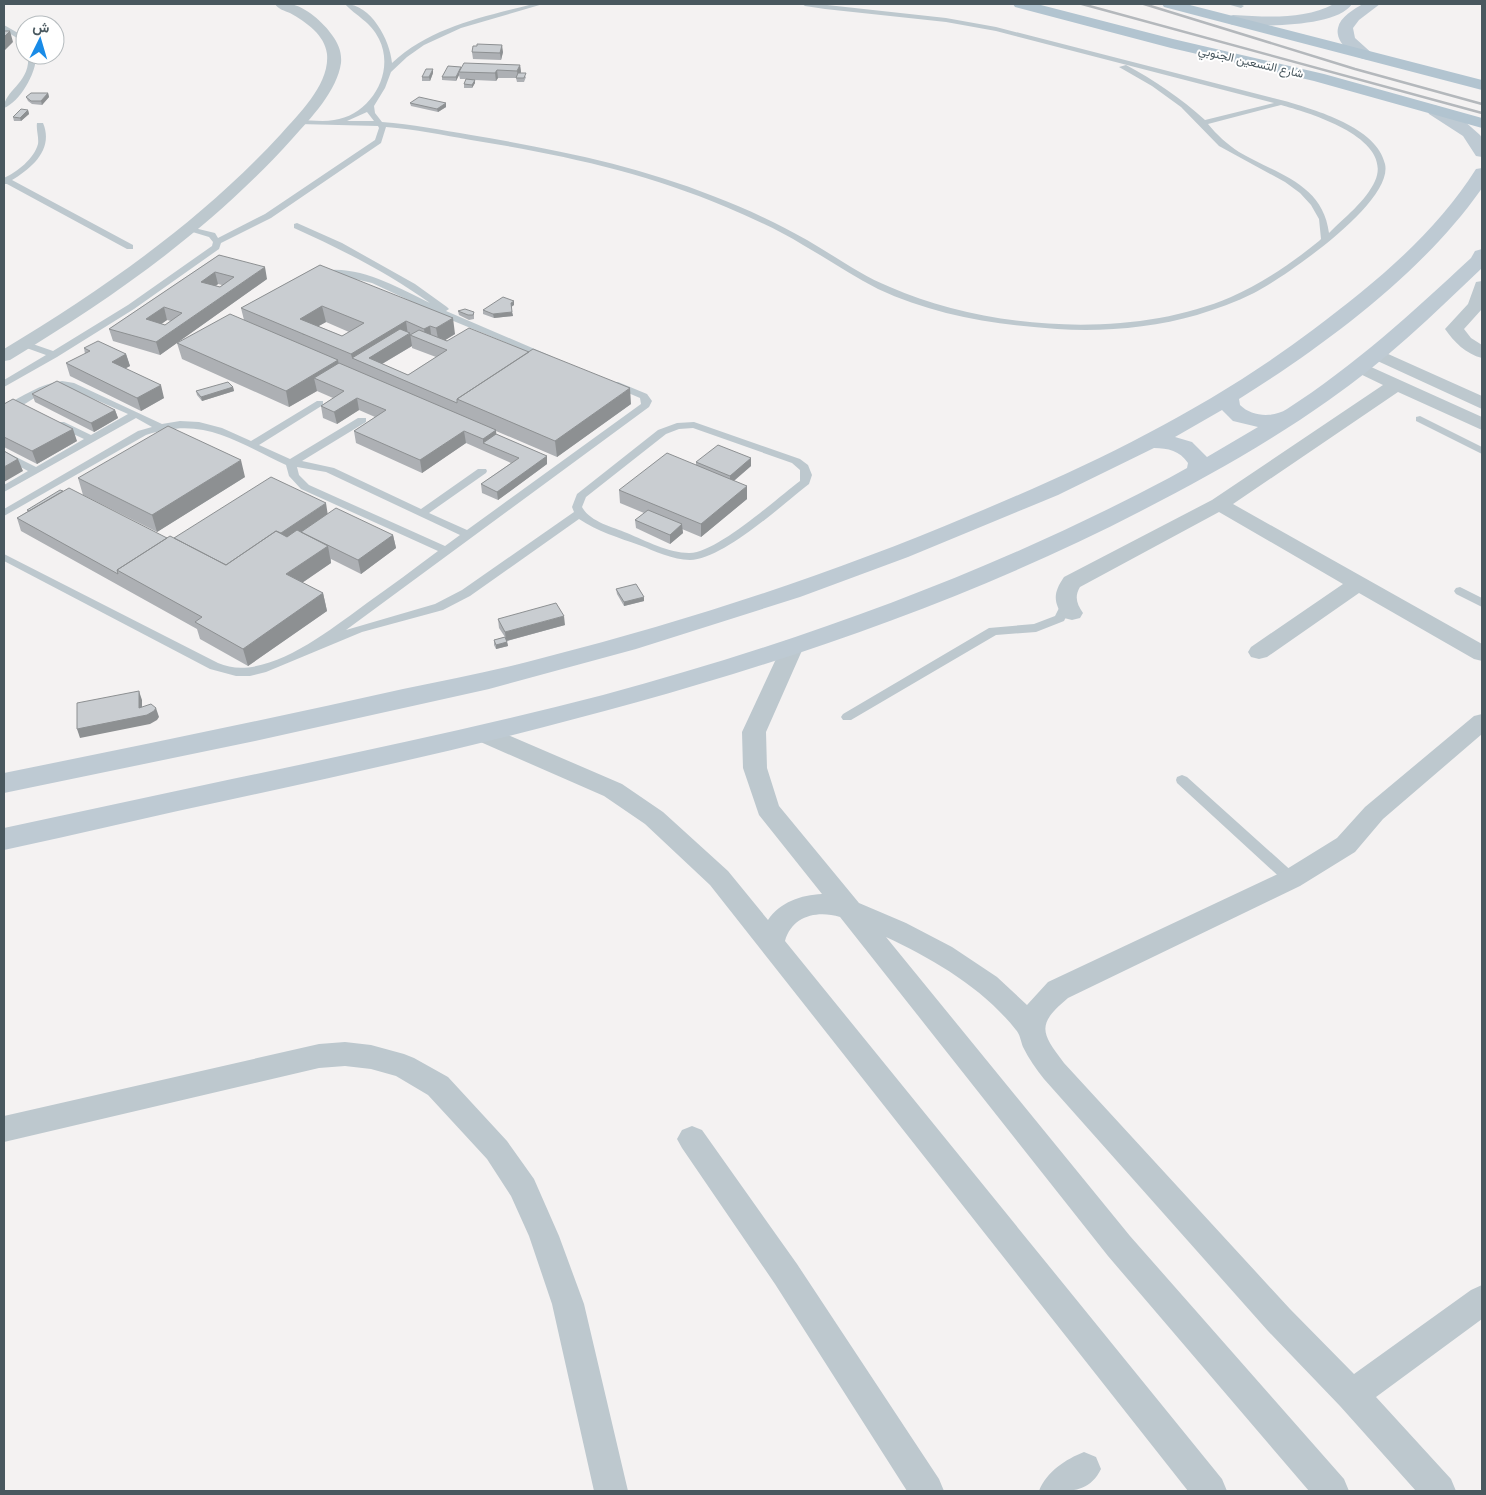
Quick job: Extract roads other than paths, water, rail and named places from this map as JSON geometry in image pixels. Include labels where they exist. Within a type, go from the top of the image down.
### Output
[{"type":"main road","name":"شارع التسعين الجنوبي","points":[[1020,4],[1187,47],[1318,76],[1482,123]]},
{"type":"main road","points":[[1169,4],[1482,85]]},
{"type":"main road","points":[[1233,20],[1273,21],[1318,15],[1345,4]]},
{"type":"main road","points":[[1367,56],[1354,47],[1345,32],[1347,22],[1372,4]]},
{"type":"main road","points":[[1273,21],[1347,38]]},
{"type":"main road","points":[[1435,110],[1466,130],[1476,140],[1482,152]]},
{"type":"main road","points":[[4,783],[314,719],[569,660],[764,601],[909,549],[1037,496],[1149,441],[1228,396],[1279,364],[1365,300],[1400,268],[1474,188],[1482,173]]},
{"type":"main road","points":[[4,839],[484,734],[667,686],[871,619],[1015,563],[1139,504],[1285,420],[1369,360],[1481,260]]},
{"type":"main road","points":[[1228,396],[1230,408],[1245,417],[1265,422],[1285,420]]},
{"type":"main road","points":[[1149,441],[1171,442],[1190,450],[1199,463],[1199,469],[1194,474]]},
{"type":"street","points":[[4,356],[117,283],[190,228],[253,172],[299,122],[327,84],[334,61],[332,50],[321,30],[311,20],[281,4]]},
{"type":"street","points":[[1482,286],[1476,306],[1454,329],[1465,342],[1482,353]]},
{"type":"street","points":[[1369,360],[1397,384],[1482,424]]},
{"type":"street","points":[[1369,360],[1478,401]]},
{"type":"street","points":[[1069,609],[1064,594],[1072,582],[1219,504],[1397,384]]},
{"type":"street","points":[[1456,412],[1478,401]]},
{"type":"street","points":[[1219,504],[1482,654]]},
{"type":"street","points":[[1258,652],[1358,583]]},
{"type":"street","points":[[793,646],[754,732],[755,768],[768,809],[1119,1246],[1332,1491]]},
{"type":"street","points":[[1439,1491],[1352,1395],[1279,1320],[1054,1071],[1037,1050],[1031,1027],[1036,1010],[1058,990],[1290,879],[1346,844],[1374,814],[1482,722]]},
{"type":"street","points":[[484,734],[613,790],[654,818],[719,878],[1210,1491]]},
{"type":"street","points":[[770,942],[778,922],[787,914],[798,909],[824,904],[850,911],[890,927],[942,954],[989,987],[1031,1027]]},
{"type":"street","points":[[4,1129],[319,1056],[345,1054],[371,1057],[404,1066],[438,1086],[497,1150],[523,1188],[544,1236],[568,1304],[611,1491]]},
{"type":"street","points":[[692,1139],[786,1274],[927,1491]]},
{"type":"street","points":[[1352,1395],[1482,1300]]},
{"type":"street","points":[[1056,1491],[1084,1468]]},
{"type":"lane","points":[[335,123],[370,106],[383,85],[389,61],[386,46],[376,26],[366,16],[348,4]]},
{"type":"lane","points":[[388,70],[416,46],[442,32],[480,18],[540,4]]},
{"type":"lane","points":[[299,122],[381,124],[535,148],[630,170],[719,201],[761,220],[801,240],[862,277],[889,290],[952,311],[1026,324],[1064,326],[1110,326],[1172,318],[1204,311],[1231,301],[1277,277],[1307,256],[1376,188],[1383,177],[1382,165],[1377,153],[1353,131],[1337,122],[1280,103],[1032,37],[968,23],[806,4]]},
{"type":"lane","points":[[1230,4],[1240,6]]},
{"type":"lane","points":[[4,26],[15,33]]},
{"type":"lane","points":[[386,46],[396,47]]},
{"type":"lane","points":[[405,47],[416,46]]},
{"type":"lane","points":[[1094,54],[1155,85],[1178,101],[1203,123],[1222,145],[1244,159],[1280,175],[1307,195],[1316,205],[1322,216],[1325,239]]},
{"type":"lane","points":[[4,106],[29,74],[33,65]]},
{"type":"lane","points":[[1203,123],[1280,103]]},
{"type":"lane","points":[[370,106],[375,119],[381,124]]},
{"type":"lane","points":[[4,384],[131,307],[206,256],[216,247],[217,242],[268,216],[373,145],[381,137],[381,124]]},
{"type":"lane","points":[[40,125],[44,133],[44,142],[40,152],[32,161],[5,181],[130,247]]},
{"type":"lane","points":[[297,226],[332,242],[412,286],[442,306],[453,318]]},
{"type":"lane","points":[[190,228],[212,235],[217,242]]},
{"type":"lane","points":[[314,275],[341,273],[364,279],[453,318],[560,361]]},
{"type":"lane","points":[[24,344],[54,355]]},
{"type":"lane","points":[[313,648],[444,550],[646,404],[647,401],[644,396],[604,379]]},
{"type":"lane","points":[[4,410],[21,406],[49,386],[64,383],[71,384],[160,427]]},
{"type":"lane","points":[[251,445],[320,403]]},
{"type":"lane","points":[[4,489],[136,414]]},
{"type":"lane","points":[[50,419],[91,439]]},
{"type":"lane","points":[[291,463],[362,420]]},
{"type":"lane","points":[[1420,420],[1481,449]]},
{"type":"lane","points":[[4,513],[128,440],[160,427],[176,424],[206,426],[291,463],[311,465],[330,470],[466,534]]},
{"type":"lane","points":[[677,426],[702,426],[796,461],[802,465],[807,476],[799,487],[723,545],[713,552],[701,556],[685,556],[670,553],[592,522],[580,513],[577,507],[581,496],[662,432],[677,426]]},
{"type":"lane","points":[[4,454],[36,471]]},
{"type":"lane","points":[[291,463],[294,476],[305,487],[444,550]]},
{"type":"lane","points":[[422,513],[482,471]]},
{"type":"lane","points":[[4,557],[224,670],[236,672],[258,670],[358,629],[423,612],[453,601],[580,513]]},
{"type":"lane","points":[[1460,591],[1482,603]]},
{"type":"lane","points":[[847,717],[993,632],[1036,628],[1060,618],[1069,609]]},
{"type":"lane","points":[[1182,780],[1290,879]]},
{"type":"railway","points":[[1082,4],[1482,113]]},
{"type":"railway","points":[[1144,4],[1355,69],[1482,104]]}]
